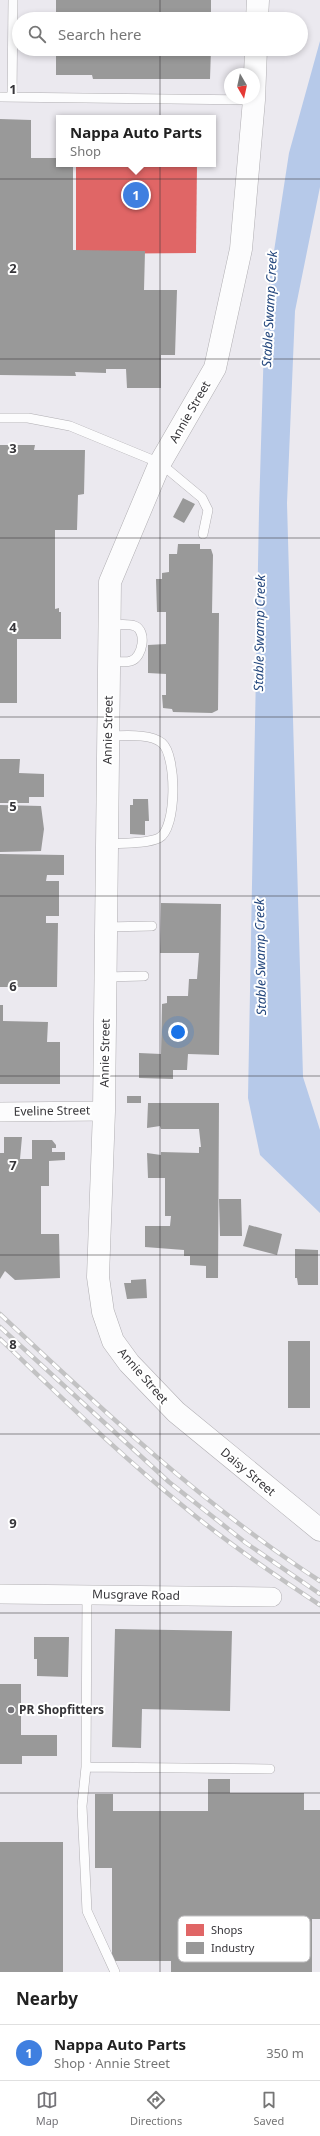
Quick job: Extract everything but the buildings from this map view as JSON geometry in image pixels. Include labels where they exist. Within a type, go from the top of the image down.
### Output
[{"type":"street","points":[[257,12],[258,0]]},
{"type":"street","name":"Annie Street","points":[[255,68],[256,56]]},
{"type":"street","name":"Annie Street","points":[[176,1412],[129,1363],[113,1341],[103,1312],[98,1277],[104,1111],[110,582],[160,462],[215,368],[241,248],[254,104]]},
{"type":"street","name":"Eveline Street","points":[[0,1112],[104,1111]]},
{"type":"street","name":"Daisy Street","points":[[176,1412],[317,1523]]},
{"type":"street","name":"Musgrave Road","points":[[0,1594],[272,1597]]},
{"type":"lane","points":[[13,0],[14,12]]},
{"type":"lane","points":[[12,97],[15,56]]},
{"type":"lane","points":[[0,97],[224,100]]},
{"type":"lane","points":[[0,418],[28,418],[70,426],[160,462],[202,498],[208,510],[203,534]]},
{"type":"lane","points":[[109,625],[134,625],[139,629],[142,635],[141,648],[137,657],[131,661],[109,661]]},
{"type":"lane","points":[[107,844],[159,838],[167,830],[171,813],[173,767],[169,752],[162,743],[151,738],[108,736]]},
{"type":"lane","points":[[106,927],[152,926]]},
{"type":"lane","points":[[105,977],[144,976]]},
{"type":"lane","points":[[87,1595],[86,1767],[82,1806],[87,1911],[115,1972]]},
{"type":"lane","points":[[86,1767],[270,1768]]},
{"type":"water","name":"Stable Swamp Creek","points":[[320,41],[320,187],[295,311],[287,503],[303,1077],[320,1130],[320,1213],[260,1155],[248,1098],[259,511],[265,310],[289,153]]},
{"type":"railway","points":[[0,1314],[154,1455],[235,1521],[320,1581]]},
{"type":"railway","points":[[0,1327],[169,1482],[246,1543],[320,1594]]},
{"type":"railway","points":[[0,1339],[113,1445],[183,1506],[250,1557],[320,1605]]},
{"type":"place","name":"Nappa Auto Parts","points":[[136,195]]},
{"type":"place","name":"PR Shopfitters","points":[[11,1710]]}]
